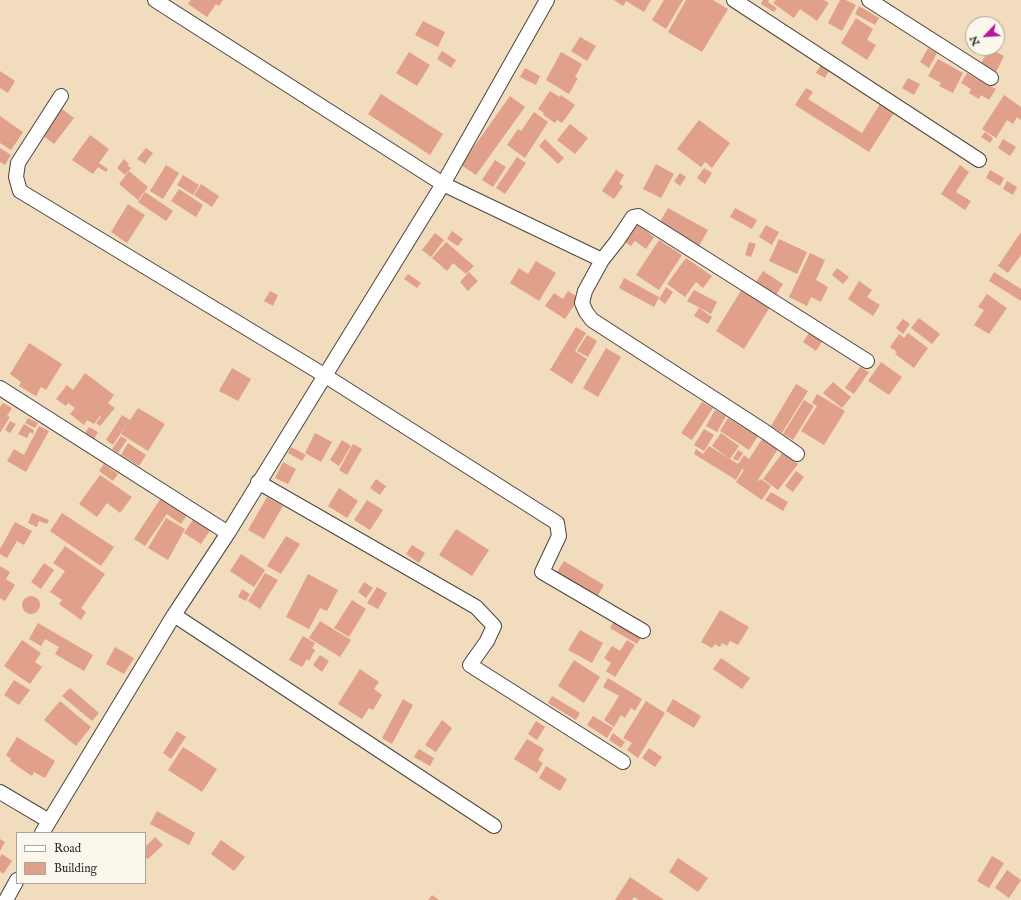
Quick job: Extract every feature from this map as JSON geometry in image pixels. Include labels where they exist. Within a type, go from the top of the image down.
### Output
[{"type":"street","points":[[155,0],[443,184],[602,260]]},
{"type":"street","points":[[0,792],[46,827],[174,615],[228,533],[258,482],[443,184],[547,0]]},
{"type":"street","points":[[734,0],[979,160]]},
{"type":"street","points":[[869,0],[991,78]]},
{"type":"street","points":[[61,96],[18,163],[16,177],[20,191],[324,375],[557,523],[559,536],[542,572],[643,631]]},
{"type":"street","points":[[796,454],[758,427],[592,320],[586,312],[582,303],[584,292],[602,260],[633,217],[638,216],[867,361]]},
{"type":"street","points":[[0,388],[228,533]]},
{"type":"street","points":[[258,482],[476,607],[494,626],[487,641],[470,665],[623,762]]},
{"type":"street","points":[[174,615],[494,826]]},
{"type":"street","points":[[6,900],[16,882]]},
{"type":"building","points":[[191,0],[223,0],[219,6],[216,4],[207,17],[188,4]]},
{"type":"building","points":[[614,0],[651,0],[644,12],[626,1],[623,6]]},
{"type":"building","points":[[664,0],[683,0],[666,29],[652,20]]},
{"type":"building","points":[[686,0],[713,0],[728,9],[702,52],[668,32]]},
{"type":"building","points":[[763,0],[769,0],[768,2],[777,8],[774,12],[761,4]]},
{"type":"building","points":[[776,0],[824,0],[829,3],[817,21],[800,9],[794,18],[773,3]]},
{"type":"building","points":[[840,0],[846,0],[856,5],[842,31],[828,23]]},
{"type":"building","points":[[859,6],[879,18],[875,25],[855,14]]},
{"type":"building","points":[[856,18],[873,29],[867,40],[876,45],[867,60],[841,43]]},
{"type":"building","points":[[423,21],[445,32],[438,47],[415,35]]},
{"type":"building","points":[[580,37],[596,46],[587,61],[571,51]]},
{"type":"building","points":[[928,48],[937,53],[929,68],[920,62]]},
{"type":"building","points":[[442,51],[456,60],[451,68],[437,59]]},
{"type":"building","points":[[409,52],[430,65],[417,86],[396,73]]},
{"type":"building","points":[[561,52],[582,64],[575,77],[578,78],[569,94],[546,80]]},
{"type":"building","points":[[985,56],[1004,56],[996,72],[981,64]]},
{"type":"building","points":[[938,59],[963,73],[953,93],[939,86],[941,83],[928,76]]},
{"type":"building","points":[[821,65],[829,71],[825,78],[816,73]]},
{"type":"building","points":[[525,68],[540,76],[536,85],[520,77]]},
{"type":"building","points":[[0,71],[15,81],[8,93],[0,88]]},
{"type":"building","points":[[967,73],[996,89],[989,100],[981,95],[979,99],[969,93],[971,89],[961,83]]},
{"type":"building","points":[[908,78],[920,84],[914,95],[902,88]]},
{"type":"building","points":[[806,88],[813,92],[808,99],[862,133],[880,104],[894,113],[869,152],[795,105]]},
{"type":"building","points":[[550,91],[560,97],[561,95],[575,105],[562,123],[557,120],[555,123],[543,115],[544,113],[538,109]]},
{"type":"building","points":[[381,94],[443,134],[430,155],[368,114]]},
{"type":"building","points":[[1004,95],[1021,107],[1021,120],[1017,117],[1013,124],[1007,120],[996,138],[982,129]]},
{"type":"building","points":[[510,96],[525,107],[476,175],[461,165]]},
{"type":"building","points":[[62,109],[74,118],[54,144],[42,135]]},
{"type":"building","points":[[534,112],[548,122],[525,158],[507,145],[518,129],[521,131]]},
{"type":"building","points":[[0,116],[23,132],[11,150],[0,143]]},
{"type":"building","points":[[699,120],[730,143],[712,168],[705,162],[701,167],[677,149]]},
{"type":"building","points":[[570,124],[588,138],[575,154],[557,140]]},
{"type":"building","points":[[985,132],[993,138],[990,143],[981,137]]},
{"type":"building","points":[[90,135],[109,149],[99,163],[108,169],[106,172],[98,167],[93,174],[72,160]]},
{"type":"building","points":[[545,139],[564,158],[558,164],[539,146]]},
{"type":"building","points":[[1003,139],[1016,147],[1010,156],[998,148]]},
{"type":"building","points":[[0,148],[11,155],[5,165],[0,162]]},
{"type":"building","points":[[146,148],[153,153],[145,164],[137,159]]},
{"type":"building","points":[[517,157],[526,163],[505,194],[496,188]]},
{"type":"building","points":[[124,159],[131,168],[125,175],[117,168]]},
{"type":"building","points":[[495,160],[506,167],[493,187],[482,180]]},
{"type":"building","points":[[656,164],[674,174],[661,198],[643,189]]},
{"type":"building","points":[[166,165],[179,173],[163,199],[150,191]]},
{"type":"building","points":[[960,165],[969,172],[956,192],[971,201],[965,210],[941,194]]},
{"type":"building","points":[[704,168],[712,173],[705,184],[697,178]]},
{"type":"building","points":[[616,170],[624,175],[619,184],[623,186],[614,199],[602,191]]},
{"type":"building","points":[[990,170],[1004,178],[1000,186],[986,178]]},
{"type":"building","points":[[129,171],[148,187],[138,200],[119,184]]},
{"type":"building","points":[[680,173],[686,177],[680,186],[674,181]]},
{"type":"building","points":[[183,175],[199,185],[193,195],[177,185]]},
{"type":"building","points":[[1007,181],[1017,187],[1013,195],[1003,189]]},
{"type":"building","points":[[201,184],[219,196],[212,207],[194,195]]},
{"type":"building","points":[[179,189],[203,205],[196,217],[171,201]]},
{"type":"building","points":[[145,192],[173,211],[166,221],[138,202]]},
{"type":"building","points":[[128,204],[145,215],[127,243],[111,232]]},
{"type":"building","points":[[668,208],[708,230],[698,248],[658,225]]},
{"type":"building","points":[[735,208],[757,220],[752,229],[730,217]]},
{"type":"building","points":[[637,224],[654,237],[646,249],[635,241],[631,246],[625,242]]},
{"type":"building","points":[[766,225],[779,232],[772,245],[759,237]]},
{"type":"building","points":[[452,231],[463,239],[458,246],[447,239]]},
{"type":"building","points":[[1021,232],[1021,255],[1008,273],[998,266]]},
{"type":"building","points":[[435,233],[444,240],[431,257],[422,250]]},
{"type":"building","points":[[779,239],[807,252],[797,274],[769,261]]},
{"type":"building","points":[[659,240],[682,255],[659,290],[636,275]]},
{"type":"building","points":[[446,242],[474,266],[466,274],[453,263],[447,271],[432,258]]},
{"type":"building","points":[[749,242],[756,244],[751,257],[745,255]]},
{"type":"building","points":[[810,253],[825,260],[816,280],[828,287],[821,302],[811,297],[807,306],[789,297]]},
{"type":"building","points":[[686,258],[712,276],[703,288],[696,282],[685,297],[667,284]]},
{"type":"building","points":[[536,261],[556,273],[539,301],[510,283],[519,268],[528,274]]},
{"type":"building","points":[[837,268],[849,277],[843,284],[832,275]]},
{"type":"building","points":[[763,271],[783,284],[776,295],[756,282]]},
{"type":"building","points":[[469,272],[478,281],[468,291],[460,282]]},
{"type":"building","points":[[994,272],[1021,289],[1021,301],[989,281]]},
{"type":"building","points":[[408,274],[421,283],[417,288],[404,279]]},
{"type":"building","points":[[624,278],[659,297],[654,307],[619,288]]},
{"type":"building","points":[[859,281],[872,290],[867,297],[880,305],[873,316],[848,299]]},
{"type":"building","points":[[666,287],[673,292],[665,304],[659,299]]},
{"type":"building","points":[[742,289],[770,307],[744,349],[716,331]]},
{"type":"building","points":[[694,290],[717,302],[711,314],[687,301]]},
{"type":"building","points":[[270,291],[278,295],[273,306],[264,301]]},
{"type":"building","points":[[568,291],[579,298],[565,319],[545,306],[554,293],[563,299]]},
{"type":"building","points":[[987,294],[1007,308],[989,334],[974,325],[984,310],[978,307]]},
{"type":"building","points":[[699,308],[712,317],[708,324],[694,316]]},
{"type":"building","points":[[919,318],[940,334],[932,344],[911,328]]},
{"type":"building","points":[[903,319],[910,324],[903,334],[896,328]]},
{"type":"building","points":[[576,327],[586,333],[575,351],[587,359],[572,384],[550,370]]},
{"type":"building","points":[[811,330],[824,339],[816,351],[803,342]]},
{"type":"building","points":[[908,333],[928,348],[914,368],[895,354],[897,352],[890,347],[899,334],[904,338]]},
{"type":"building","points":[[587,335],[597,341],[588,357],[577,351]]},
{"type":"building","points":[[29,343],[62,364],[46,390],[41,387],[36,396],[19,386],[21,382],[10,374]]},
{"type":"building","points":[[606,348],[621,357],[598,397],[583,388]]},
{"type":"building","points":[[881,362],[902,377],[889,395],[868,381]]},
{"type":"building","points":[[860,367],[869,372],[854,394],[845,388]]},
{"type":"building","points":[[232,368],[251,379],[238,401],[219,391]]},
{"type":"building","points":[[85,373],[114,395],[108,403],[115,408],[100,426],[96,423],[101,417],[100,416],[94,424],[87,420],[84,425],[70,414],[75,408],[68,403],[66,406],[56,399],[67,385],[73,390]]},
{"type":"building","points":[[833,382],[851,397],[842,408],[823,393]]},
{"type":"building","points":[[796,384],[808,391],[782,433],[771,426]]},
{"type":"building","points":[[817,394],[845,411],[824,445],[801,431],[817,406],[812,403]]},
{"type":"building","points":[[804,400],[814,406],[793,440],[783,434]]},
{"type":"building","points":[[702,402],[713,408],[692,440],[681,433]]},
{"type":"building","points":[[3,403],[12,408],[7,416],[10,417],[0,433],[0,407]]},
{"type":"building","points":[[138,408],[165,424],[148,451],[121,434],[127,424],[113,445],[106,440],[122,415],[130,420]]},
{"type":"building","points":[[715,410],[726,416],[717,432],[706,426]]},
{"type":"building","points":[[28,418],[38,423],[35,428],[25,423]]},
{"type":"building","points":[[728,418],[758,436],[749,450],[720,431]]},
{"type":"building","points":[[10,421],[16,424],[10,433],[5,430]]},
{"type":"building","points":[[24,424],[34,430],[33,434],[30,432],[27,438],[18,434]]},
{"type":"building","points":[[39,426],[49,431],[26,472],[7,461],[14,449],[24,455]]},
{"type":"building","points":[[89,427],[98,432],[94,439],[85,433]]},
{"type":"building","points":[[704,429],[714,435],[704,451],[694,445]]},
{"type":"building","points":[[315,433],[332,442],[321,462],[305,453]]},
{"type":"building","points":[[721,433],[739,446],[730,459],[712,446]]},
{"type":"building","points":[[121,436],[127,440],[118,453],[112,449]]},
{"type":"building","points":[[762,439],[778,449],[758,480],[759,481],[761,479],[771,486],[762,500],[736,482],[744,470],[742,469],[736,480],[694,454],[696,449],[703,454],[709,446],[738,464],[744,455],[749,459]]},
{"type":"building","points":[[342,440],[351,446],[339,466],[330,460]]},
{"type":"building","points":[[128,443],[146,455],[139,466],[121,455]]},
{"type":"building","points":[[353,444],[362,449],[347,475],[339,470]]},
{"type":"building","points":[[291,447],[306,455],[302,461],[288,453]]},
{"type":"building","points":[[738,450],[743,453],[738,461],[733,459]]},
{"type":"building","points":[[783,452],[798,464],[778,490],[763,479]]},
{"type":"building","points":[[283,462],[296,469],[288,484],[275,478]]},
{"type":"building","points":[[104,464],[118,474],[113,481],[99,471]]},
{"type":"building","points":[[796,471],[804,477],[793,492],[785,486]]},
{"type":"building","points":[[100,475],[132,497],[120,513],[107,503],[97,517],[79,504]]},
{"type":"building","points":[[376,479],[386,486],[380,495],[370,488]]},
{"type":"building","points":[[339,488],[358,501],[347,518],[328,506]]},
{"type":"building","points":[[771,492],[788,502],[783,511],[765,500]]},
{"type":"building","points":[[267,497],[283,506],[264,539],[248,530]]},
{"type":"building","points":[[161,498],[187,515],[181,524],[167,514],[145,546],[134,539]]},
{"type":"building","points":[[367,500],[383,510],[370,530],[354,520]]},
{"type":"building","points":[[32,513],[49,520],[47,524],[39,521],[37,527],[28,523]]},
{"type":"building","points":[[62,513],[114,547],[101,566],[50,531]]},
{"type":"building","points":[[166,518],[185,529],[168,560],[148,548]]},
{"type":"building","points":[[194,518],[211,529],[201,544],[184,533]]},
{"type":"building","points":[[15,522],[32,531],[24,545],[17,541],[7,558],[0,554],[0,549]]},
{"type":"building","points":[[456,529],[489,550],[472,576],[439,555]]},
{"type":"building","points":[[286,536],[300,544],[281,574],[267,566]]},
{"type":"building","points":[[412,545],[425,553],[419,563],[406,554]]},
{"type":"building","points":[[65,546],[105,574],[81,608],[86,612],[81,620],[59,604],[62,600],[50,592],[65,571],[53,563]]},
{"type":"building","points":[[241,554],[265,570],[254,587],[230,571]]},
{"type":"building","points":[[564,561],[604,585],[597,597],[557,572]]},
{"type":"building","points":[[44,563],[54,570],[41,589],[31,582]]},
{"type":"building","points":[[0,566],[10,572],[6,579],[15,585],[5,601],[0,598]]},
{"type":"building","points":[[265,573],[278,580],[260,609],[248,601]]},
{"type":"building","points":[[308,574],[338,590],[327,611],[320,608],[309,629],[286,617]]},
{"type":"building","points":[[364,582],[373,588],[366,598],[358,592]]},
{"type":"building","points":[[377,587],[387,593],[378,609],[367,603]]},
{"type":"building","points":[[242,589],[250,594],[246,601],[238,597]]},
{"type":"building","points":[[27,596],[35,596],[40,601],[38,612],[35,614],[27,614],[22,609],[22,601]]},
{"type":"building","points":[[352,600],[366,609],[349,637],[334,628]]},
{"type":"building","points":[[720,610],[749,627],[738,645],[730,641],[727,646],[722,643],[720,647],[715,644],[712,648],[701,642]]},
{"type":"building","points":[[320,621],[351,640],[340,657],[309,638]]},
{"type":"building","points":[[614,621],[641,637],[637,644],[610,628]]},
{"type":"building","points":[[38,623],[93,655],[84,671],[55,654],[59,647],[45,639],[41,646],[29,639]]},
{"type":"building","points":[[580,630],[603,643],[592,663],[568,650]]},
{"type":"building","points":[[303,636],[315,643],[312,648],[315,650],[309,661],[307,659],[302,667],[289,660]]},
{"type":"building","points":[[22,640],[41,653],[35,662],[42,667],[30,684],[4,666]]},
{"type":"building","points":[[627,640],[635,645],[615,677],[606,671],[611,663],[604,658],[612,646],[620,651]]},
{"type":"building","points":[[115,647],[134,658],[124,674],[106,664]]},
{"type":"building","points":[[320,655],[329,661],[322,672],[313,665]]},
{"type":"building","points":[[721,658],[750,678],[742,689],[713,669]]},
{"type":"building","points":[[574,660],[600,677],[584,703],[558,686]]},
{"type":"building","points":[[360,669],[379,682],[374,689],[382,695],[373,710],[369,708],[362,719],[338,704]]},
{"type":"building","points":[[608,678],[642,699],[635,711],[631,708],[625,718],[621,715],[614,727],[604,720],[619,696],[603,687]]},
{"type":"building","points":[[14,680],[30,690],[19,705],[4,695]]},
{"type":"building","points":[[70,688],[99,713],[92,721],[62,696]]},
{"type":"building","points":[[552,696],[580,713],[576,720],[548,703]]},
{"type":"building","points":[[403,699],[413,705],[392,744],[382,738]]},
{"type":"building","points":[[673,699],[701,716],[694,728],[666,711]]},
{"type":"building","points":[[60,701],[91,727],[76,746],[44,720]]},
{"type":"building","points":[[646,701],[665,713],[638,758],[627,750],[632,743],[623,738]]},
{"type":"building","points":[[593,716],[613,728],[607,738],[587,725]]},
{"type":"building","points":[[442,720],[452,728],[436,752],[425,745]]},
{"type":"building","points":[[536,721],[545,727],[537,740],[528,734]]},
{"type":"building","points":[[177,731],[186,737],[171,759],[163,753]]},
{"type":"building","points":[[613,733],[625,742],[621,748],[609,740]]},
{"type":"building","points":[[17,737],[55,761],[45,778],[34,772],[32,776],[10,761],[11,759],[6,755]]},
{"type":"building","points":[[527,739],[544,749],[538,760],[543,763],[537,773],[514,759]]},
{"type":"building","points":[[183,747],[217,769],[202,792],[168,770]]},
{"type":"building","points":[[649,748],[662,757],[655,767],[642,758]]},
{"type":"building","points":[[419,749],[434,758],[430,766],[414,757]]},
{"type":"building","points":[[546,766],[567,779],[560,791],[539,778]]},
{"type":"building","points":[[157,811],[195,833],[189,845],[150,824]]},
{"type":"building","points":[[155,837],[163,845],[148,859],[146,858],[146,846]]},
{"type":"building","points":[[0,839],[5,842],[0,851]]},
{"type":"building","points":[[221,840],[245,857],[234,871],[211,854]]},
{"type":"building","points":[[2,854],[12,861],[3,874],[0,871],[0,857]]},
{"type":"building","points":[[992,856],[1004,863],[989,888],[977,881]]},
{"type":"building","points":[[678,858],[708,878],[698,892],[669,872]]},
{"type":"building","points":[[1007,870],[1021,880],[1009,898],[995,888]]},
{"type":"building","points":[[630,877],[664,900],[639,900],[634,897],[632,900],[615,900]]},
{"type":"building","points":[[432,895],[439,900],[428,900]]}]
